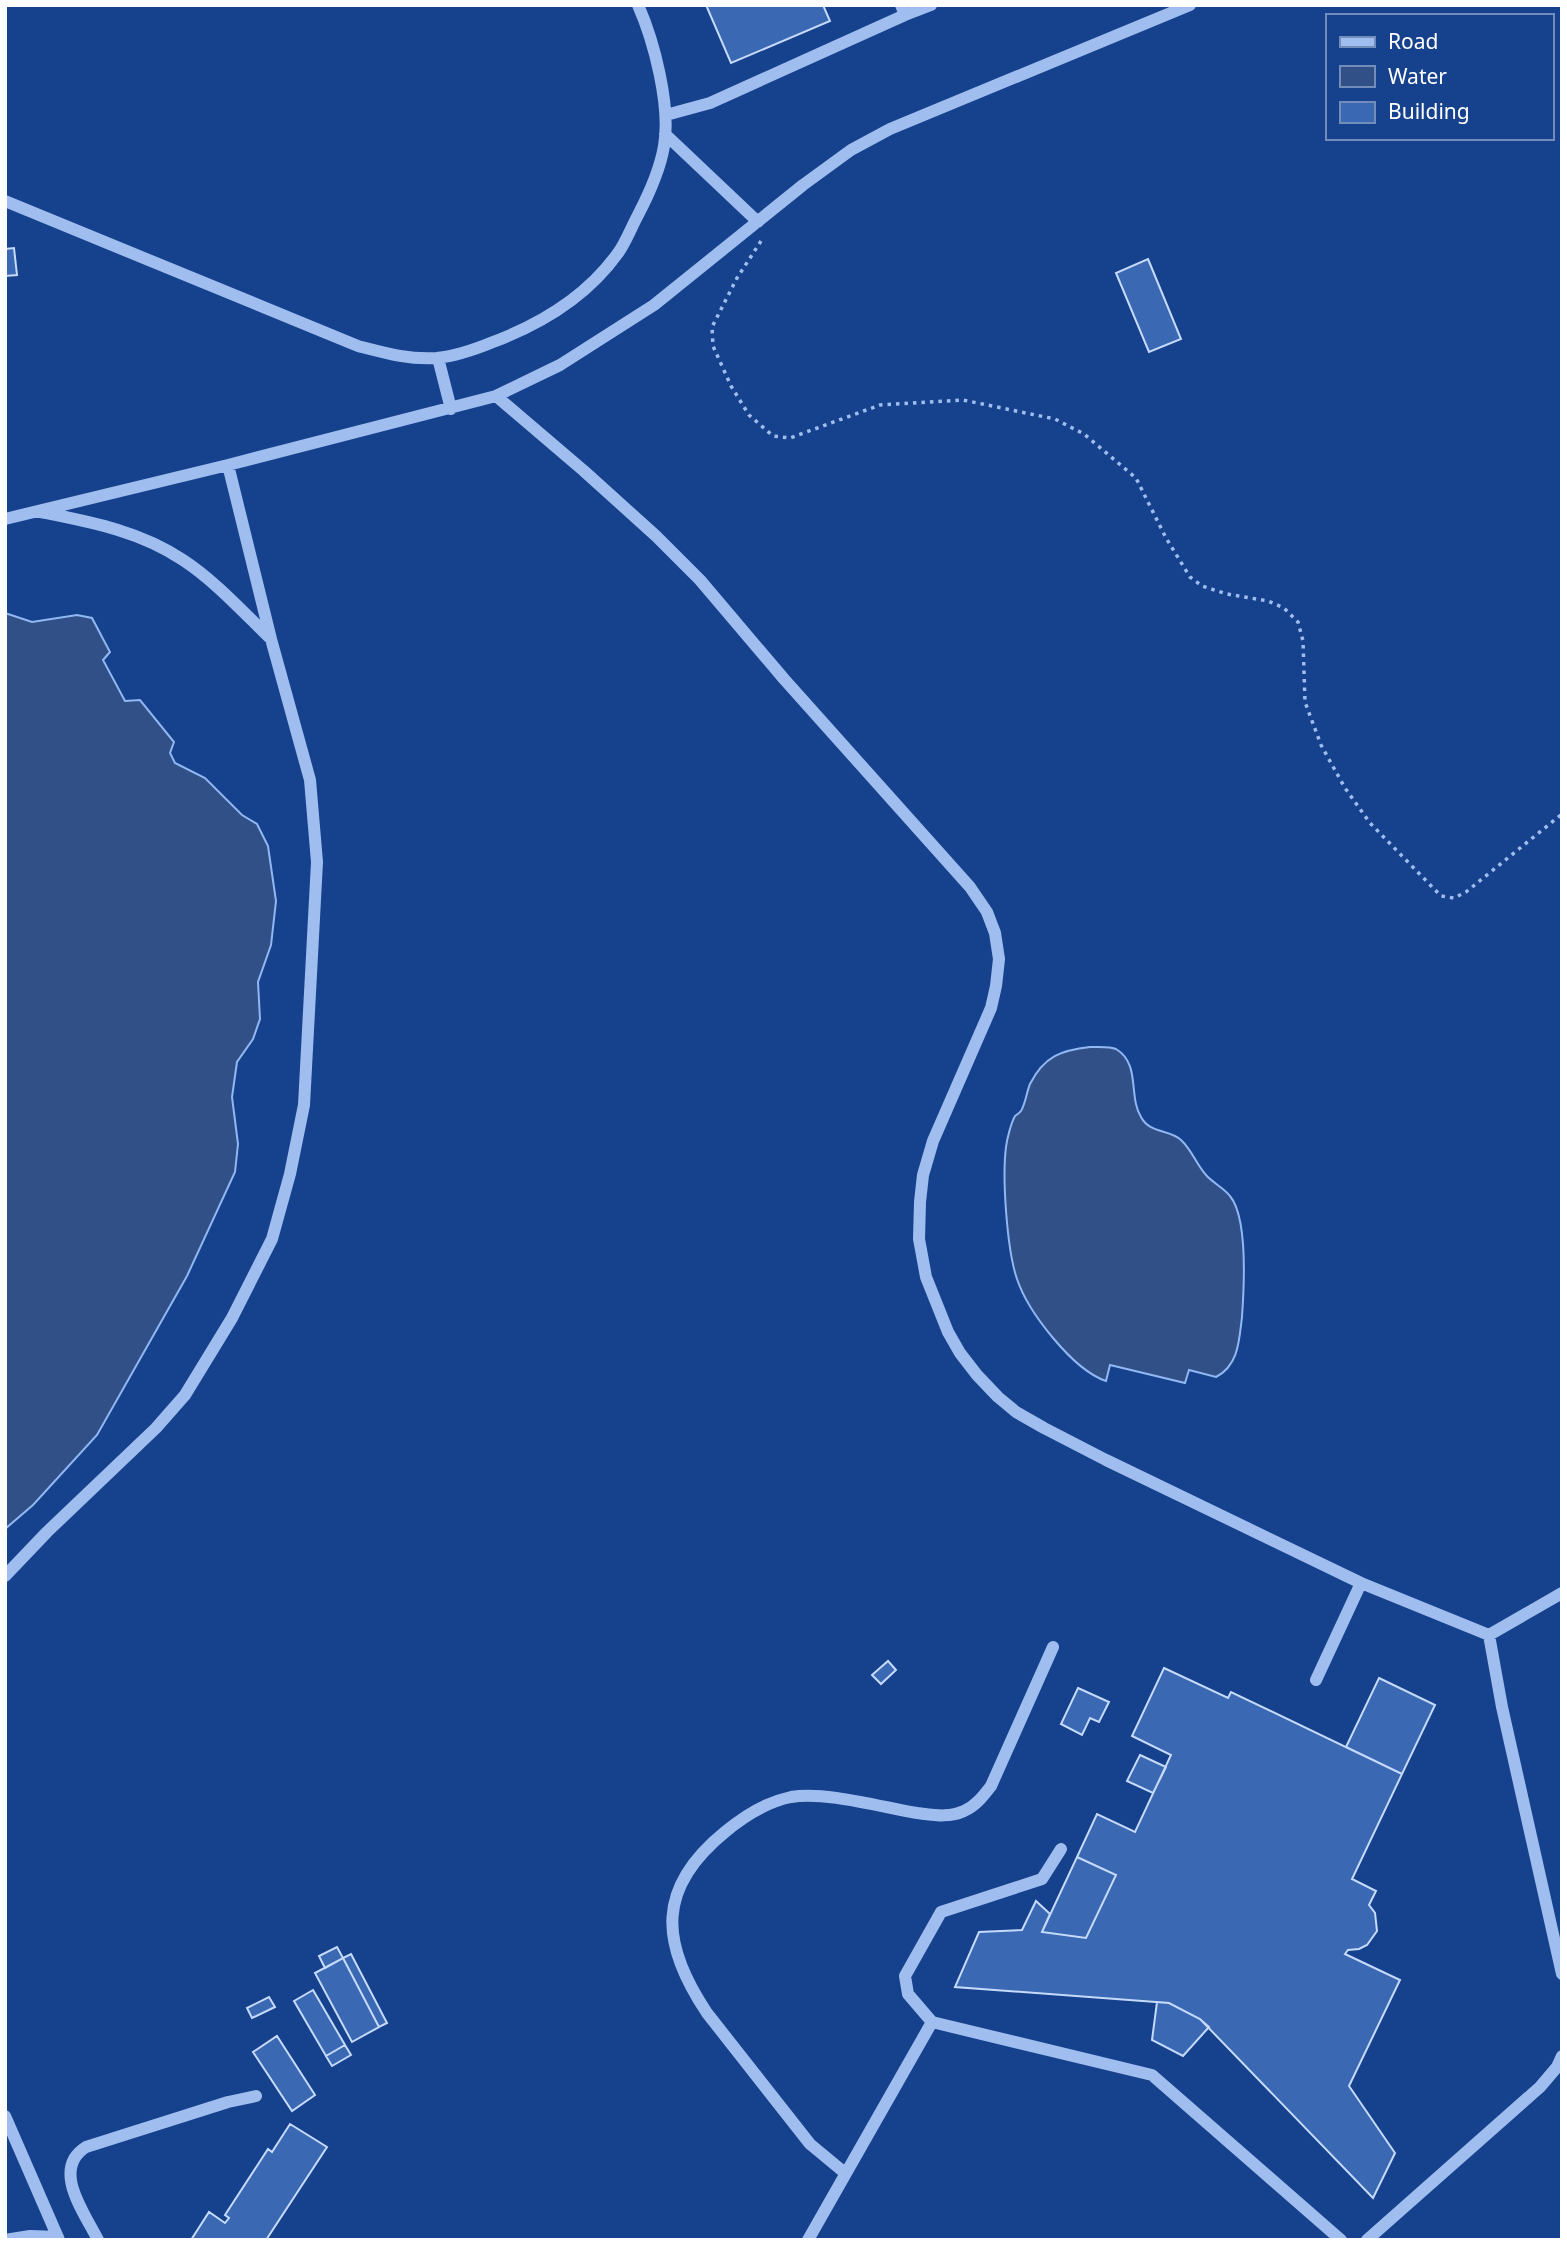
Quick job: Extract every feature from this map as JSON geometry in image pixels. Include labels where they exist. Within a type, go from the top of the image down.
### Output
[{"type":"lane","points":[[5,201],[358,346],[403,358],[439,358],[472,350],[518,332],[558,309],[592,283],[618,253],[649,193],[664,147],[666,115],[660,81],[638,5]]},
{"type":"lane","points":[[666,115],[710,103],[903,10],[931,5]]},
{"type":"lane","points":[[5,519],[496,396],[560,365],[654,305],[803,184],[851,150],[890,129],[1190,5]]},
{"type":"lane","points":[[665,134],[758,222]]},
{"type":"lane","points":[[439,358],[451,409]]},
{"type":"lane","points":[[496,396],[584,471],[700,580],[970,887],[987,912],[995,933],[999,959],[991,1008],[933,1141],[923,1175],[919,1239],[926,1277],[948,1332],[977,1376],[1016,1412],[1119,1466],[1362,1583],[1489,1635]]},
{"type":"lane","points":[[5,1576],[156,1428],[185,1395],[232,1318],[272,1239],[304,1105],[317,862],[310,780],[271,639],[228,465]]},
{"type":"lane","points":[[38,511],[108,525],[148,541],[184,560],[271,639]]},
{"type":"lane","points":[[1316,1680],[1362,1583]]},
{"type":"lane","points":[[1489,1635],[1562,1593]]},
{"type":"lane","points":[[1489,1635],[1502,1707],[1562,1974]]},
{"type":"lane","points":[[845,2172],[810,2144],[741,2058],[692,1990],[680,1966],[673,1933],[672,1909],[679,1887],[689,1868],[710,1844],[736,1823],[760,1808],[791,1797],[820,1796],[945,1816],[965,1811],[979,1801],[991,1786],[1053,1647]]},
{"type":"lane","points":[[1061,1849],[1042,1879],[941,1912],[905,1976],[908,1994],[932,2022],[1152,2075],[1341,2240]]},
{"type":"lane","points":[[808,2240],[932,2022]]},
{"type":"lane","points":[[1367,2240],[1539,2087],[1557,2067],[1562,2056]]},
{"type":"lane","points":[[98,2240],[71,2181],[71,2161],[77,2152],[215,2106],[256,2096]]},
{"type":"lane","points":[[5,2116],[59,2239],[30,2236],[5,2240]]},
{"type":"path","points":[[758,222],[762,242],[737,278],[712,327],[713,346],[731,386],[749,415],[773,436],[790,438],[880,405],[922,401],[962,400],[1055,419],[1084,434],[1136,478],[1166,538],[1190,577],[1202,586],[1227,594],[1268,601],[1284,608],[1298,622],[1303,641],[1305,702],[1321,745],[1345,789],[1370,823],[1441,896],[1454,898],[1466,892],[1562,814]]},
{"type":"water","points":[[5,613],[32,622],[77,615],[92,618],[110,652],[103,660],[125,701],[140,700],[174,742],[170,753],[175,763],[205,778],[242,815],[257,824],[268,846],[276,901],[271,945],[258,982],[260,1019],[253,1039],[237,1062],[232,1097],[238,1144],[235,1172],[187,1276],[97,1435],[33,1505],[5,1529]]},
{"type":"water","points":[[1090,1047],[1113,1048],[1124,1055],[1129,1063],[1137,1109],[1141,1117],[1154,1129],[1181,1140],[1206,1175],[1228,1193],[1236,1206],[1244,1254],[1239,1343],[1234,1359],[1224,1372],[1216,1377],[1189,1370],[1185,1383],[1110,1365],[1106,1381],[1093,1375],[1066,1353],[1041,1323],[1017,1279],[1010,1250],[1005,1195],[1006,1147],[1011,1127],[1015,1116],[1022,1110],[1035,1074],[1041,1067],[1062,1053]]},
{"type":"building","points":[[706,5],[823,5],[830,21],[731,63]]},
{"type":"building","points":[[14,248],[17,275],[5,276],[5,249]]},
{"type":"building","points":[[1148,259],[1181,339],[1149,352],[1116,273]]},
{"type":"building","points":[[888,1661],[896,1670],[881,1684],[872,1675]]},
{"type":"building","points":[[1164,1668],[1228,1698],[1231,1692],[1402,1774],[1352,1879],[1376,1891],[1369,1905],[1375,1913],[1377,1931],[1367,1945],[1348,1950],[1345,1954],[1400,1980],[1349,2086],[1395,2153],[1373,2198],[1200,2019],[1169,2003],[955,1987],[979,1932],[1022,1930],[1036,1901],[1050,1914],[1042,1932],[1086,1938],[1116,1875],[1077,1857],[1097,1814],[1135,1832],[1171,1755],[1132,1736]]},
{"type":"building","points":[[1379,1678],[1435,1705],[1402,1774],[1346,1747]]},
{"type":"building","points":[[1078,1688],[1109,1702],[1099,1722],[1090,1718],[1082,1735],[1061,1724]]},
{"type":"building","points":[[1140,1755],[1166,1767],[1153,1793],[1127,1781]]},
{"type":"building","points":[[1077,1857],[1116,1875],[1086,1938],[1042,1932]]},
{"type":"building","points":[[337,1947],[343,1958],[325,1968],[319,1956]]},
{"type":"building","points":[[351,1954],[387,2023],[379,2027],[343,1958]]},
{"type":"building","points":[[343,1958],[379,2027],[352,2042],[315,1973]]},
{"type":"building","points":[[313,1990],[345,2045],[326,2056],[294,2001]]},
{"type":"building","points":[[269,1997],[275,2007],[252,2018],[247,2008]]},
{"type":"building","points":[[1157,2002],[1169,2003],[1200,2019],[1209,2027],[1183,2056],[1152,2040]]},
{"type":"building","points":[[277,2036],[315,2095],[292,2111],[253,2052]]},
{"type":"building","points":[[345,2045],[351,2055],[332,2066],[326,2056]]},
{"type":"building","points":[[290,2124],[327,2147],[266,2240],[191,2240],[209,2212],[225,2223],[229,2218],[225,2215],[268,2149],[272,2152]]}]
